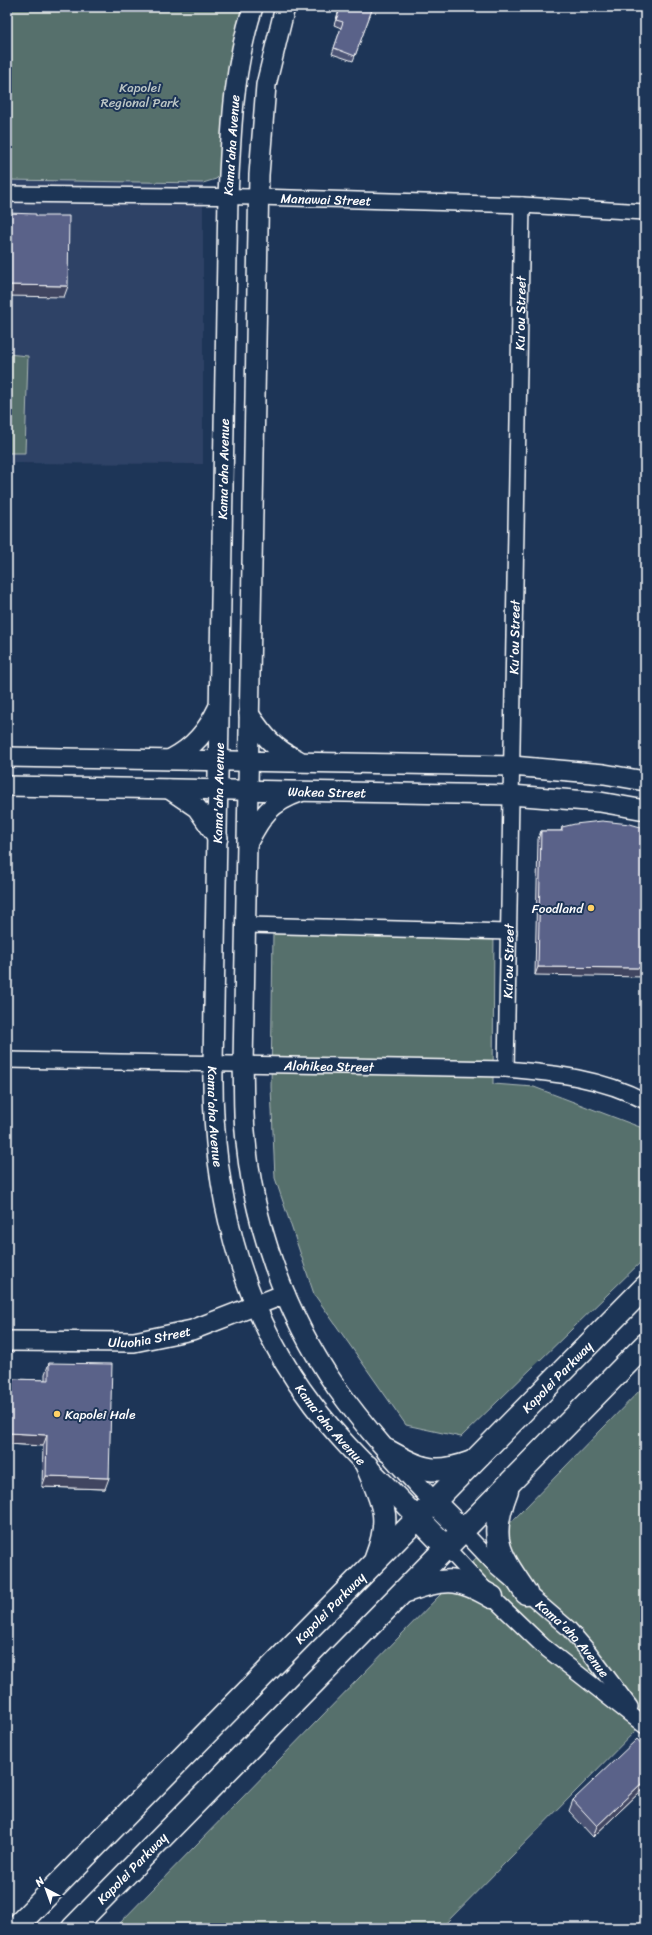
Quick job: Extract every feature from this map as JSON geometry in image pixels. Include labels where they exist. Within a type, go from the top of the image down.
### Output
[{"type":"main road","name":"Kapolei Parkway","points":[[15,1928],[645,1287]]},
{"type":"main road","name":"Kapolei Parkway","points":[[73,1928],[645,1345]]},
{"type":"main road","points":[[388,1451],[413,1465],[428,1470],[452,1469],[473,1462]]},
{"type":"main road","points":[[367,1466],[382,1500],[386,1527],[383,1541],[373,1564]]},
{"type":"main road","points":[[510,1483],[500,1509],[496,1537],[500,1550],[509,1568],[526,1593]]},
{"type":"main road","points":[[434,1502],[463,1531]]},
{"type":"main road","points":[[418,1518],[447,1548]]},
{"type":"main road","points":[[403,1592],[429,1583],[453,1581],[471,1586],[492,1597]]},
{"type":"street","name":"Kama'aha Avenue","points":[[253,7],[236,78],[228,196],[218,838],[212,1064],[213,1115],[223,1200],[236,1250],[256,1306],[274,1345],[293,1377],[313,1406],[367,1466],[418,1518]]},
{"type":"street","name":"Kama'aha Avenue","points":[[285,7],[266,85],[262,121],[258,197],[243,1065],[245,1132],[255,1198],[273,1262],[285,1294],[304,1334],[336,1388],[361,1420],[434,1502]]},
{"type":"street","name":"Manawai Street","points":[[7,194],[228,196],[522,205],[645,212]]},
{"type":"street","name":"Ku'ou Street","points":[[506,1069],[522,205]]},
{"type":"street","points":[[171,759],[198,740],[210,725],[220,705]]},
{"type":"street","points":[[249,714],[270,742],[283,753],[301,761]]},
{"type":"street","points":[[7,756],[512,766],[604,774],[645,781]]},
{"type":"street","name":"Wakea Street","points":[[7,786],[306,790],[511,795],[578,799],[645,810]]},
{"type":"street","points":[[169,789],[197,808],[218,838]]},
{"type":"street","points":[[247,845],[256,825],[268,809],[283,798],[306,790]]},
{"type":"street","points":[[246,925],[509,932]]},
{"type":"street","name":"Alohikea Street","points":[[7,1060],[506,1069],[572,1076],[620,1089],[645,1101]]},
{"type":"street","name":"Uluohia Street","points":[[7,1341],[134,1342],[192,1330],[285,1294]]},
{"type":"street","name":"Kama'aha Avenue","points":[[463,1531],[497,1567],[568,1628],[588,1651],[642,1724]]},
{"type":"street","name":"Kama'aha Avenue","points":[[447,1548],[492,1597],[544,1646],[642,1724]]},
{"type":"shaded area","points":[[7,180],[203,183],[203,464],[7,463]]},
{"type":"green space","name":"Kapolei Regional Park","points":[[7,7],[250,7],[221,174],[216,179],[203,183],[7,180]]},
{"type":"green space","points":[[7,354],[28,356],[25,453],[7,453]]},
{"type":"green space","points":[[494,925],[493,1084],[534,1087],[645,1129],[645,1258],[461,1437],[406,1425],[314,1294],[275,1178],[271,1087],[273,931]]},
{"type":"green space","points":[[645,1385],[645,1721],[441,1928],[115,1928]]},
{"type":"building","points":[[341,7],[373,7],[355,56],[334,48],[343,22],[336,20]]},
{"type":"building","points":[[7,213],[36,214],[36,216],[69,216],[68,286],[7,285]]},
{"type":"building","name":"Foodland","points":[[602,821],[630,824],[644,828],[645,968],[538,967],[541,831],[562,831],[562,827]]},
{"type":"building","name":"Kapolei Hale","points":[[7,1362],[10,1362],[9,1379],[49,1380],[49,1363],[112,1364],[109,1478],[46,1476],[47,1435],[8,1433],[7,1493]]},
{"type":"building","points":[[637,1739],[645,1748],[645,1780],[597,1826],[573,1800]]},
{"type":"place","name":"Foodland","points":[[591,908]]},
{"type":"place","name":"Kapolei Hale","points":[[57,1414]]}]
